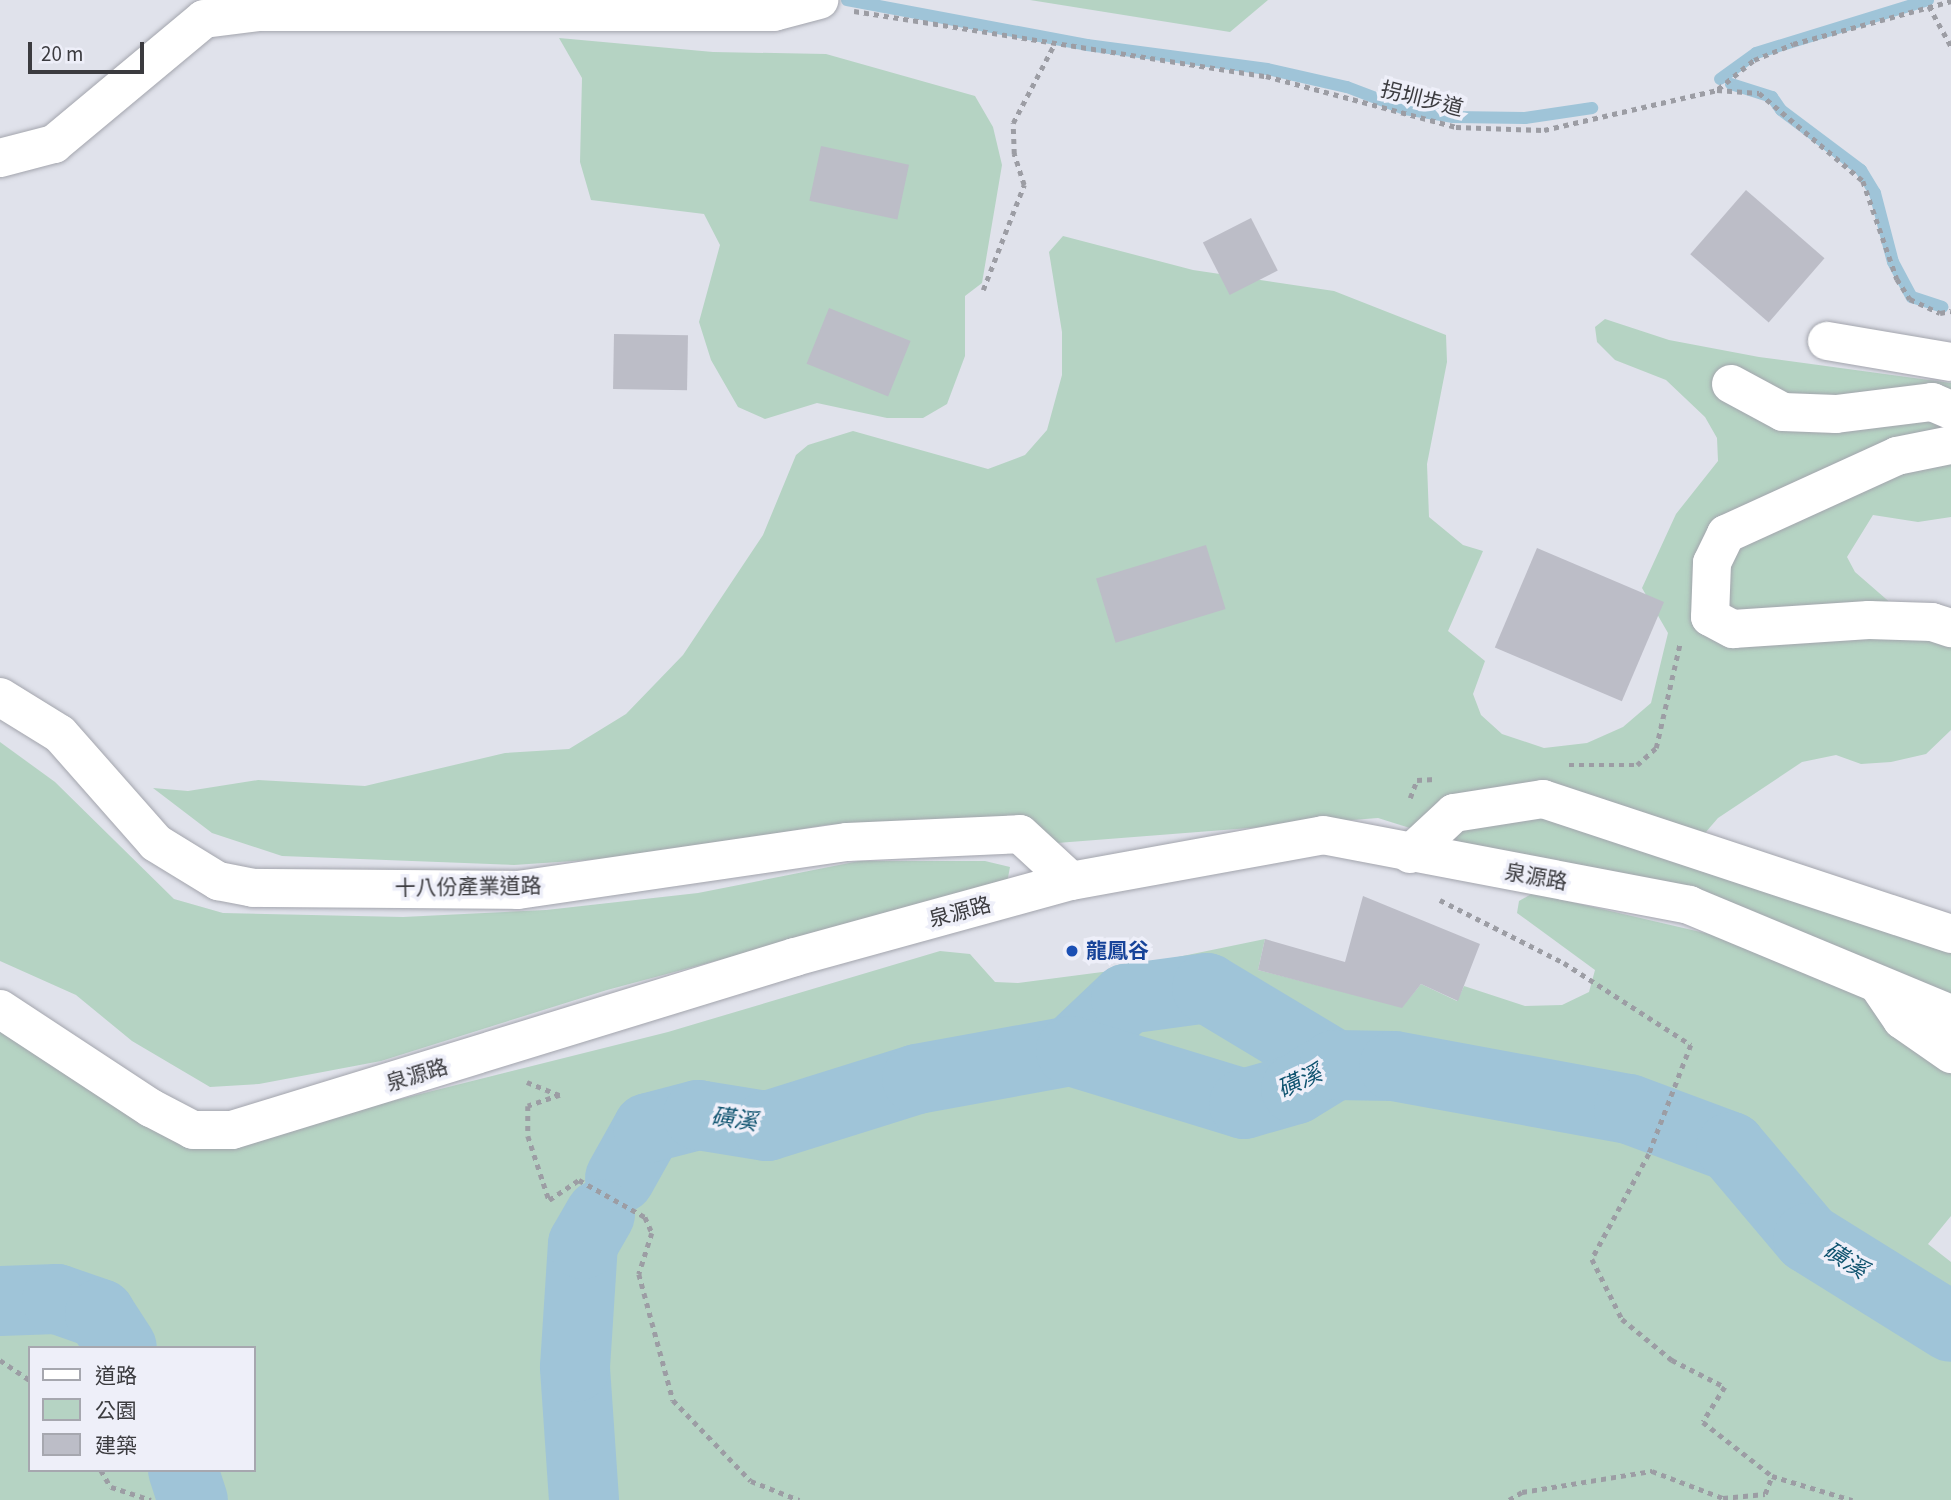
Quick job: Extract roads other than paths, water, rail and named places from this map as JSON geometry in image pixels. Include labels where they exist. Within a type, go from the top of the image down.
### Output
[{"type":"street","points":[[0,158],[54,144],[204,19],[258,12],[774,12],[817,2]]},
{"type":"street","points":[[1827,341],[1951,362]]},
{"type":"street","points":[[1731,384],[1783,412],[1836,414],[1932,402],[1951,410]]},
{"type":"street","points":[[1951,445],[1897,456],[1727,534],[1712,562],[1710,617],[1733,629],[1869,620],[1932,622],[1951,628]]},
{"type":"street","name":"十八份產業道路","points":[[0,697],[60,734],[156,843],[218,881],[253,888],[519,890],[847,842],[1020,834],[1072,881]]},
{"type":"street","points":[[1410,854],[1454,813],[1543,799],[1951,934]]},
{"type":"street","name":"泉源路","points":[[0,1009],[151,1108],[193,1130],[232,1130],[795,957],[1072,881],[1201,853],[1323,835],[1410,854],[1689,905],[1951,1014]]},
{"type":"street","points":[[1878,984],[1902,1020],[1951,1054]]},
{"type":"waterway","points":[[847,0],[1087,45],[1267,69],[1347,87],[1405,109],[1453,117],[1525,118],[1592,108]]},
{"type":"waterway","points":[[1720,79],[1756,53],[1928,0]]},
{"type":"waterway","points":[[1731,84],[1772,97],[1781,110],[1861,170],[1875,193],[1893,262],[1912,297],[1942,307]]},
{"type":"waterway","points":[[1071,1051],[1126,999],[1207,988],[1335,1065]]},
{"type":"waterway","name":"磺溪","points":[[620,1178],[648,1128],[698,1115],[767,1126],[917,1079],[1071,1051],[1244,1104],[1296,1089],[1335,1065],[1394,1066],[1629,1109],[1731,1147],[1808,1238],[1951,1327]]},
{"type":"waterway","name":"磺溪","points":[[584,1500],[575,1367],[583,1244],[600,1214]]},
{"type":"waterway","name":"磺溪","points":[[0,1301],[57,1299],[100,1314],[121,1346]]},
{"type":"waterway","name":"磺溪","points":[[184,1472],[193,1500]]},
{"type":"place","name":"龍鳳谷","points":[[1072,951]]}]
